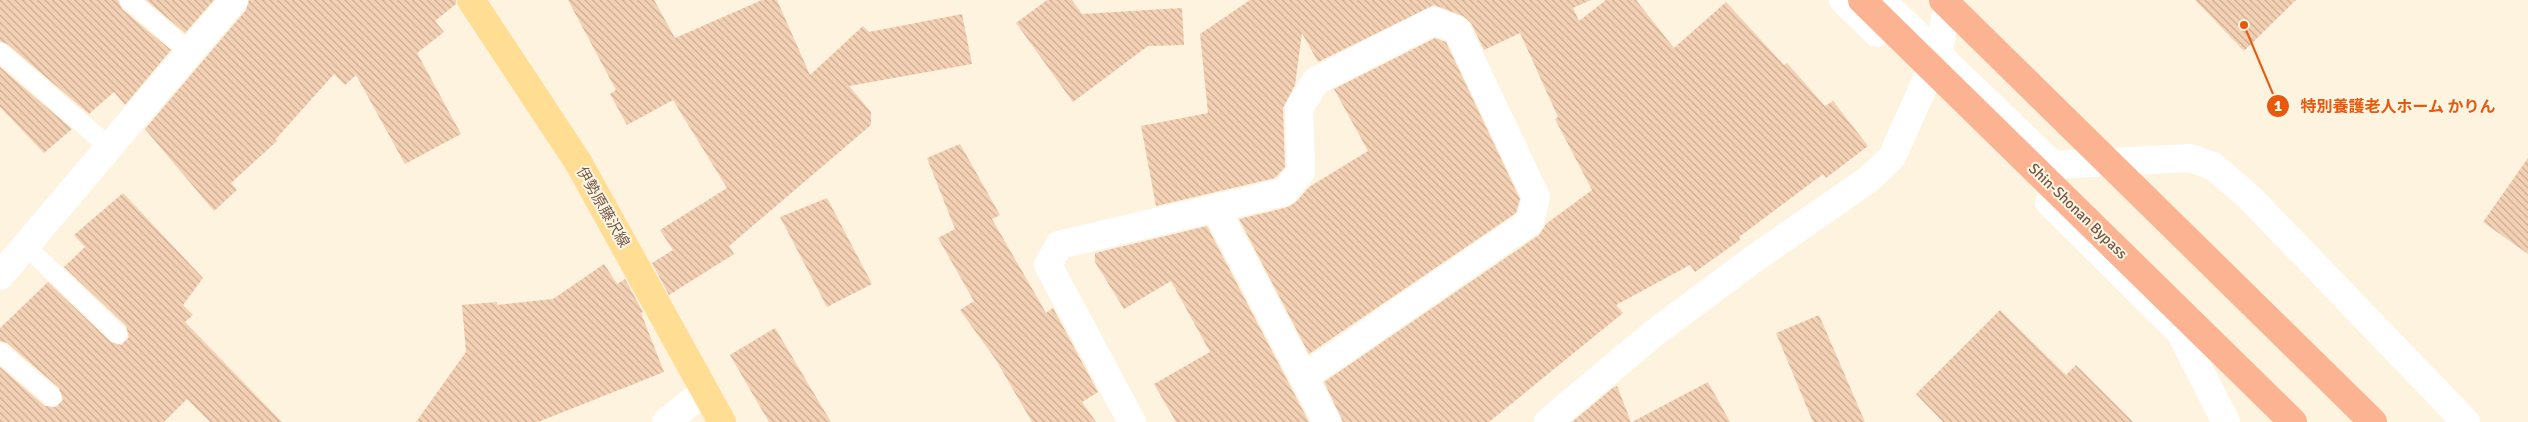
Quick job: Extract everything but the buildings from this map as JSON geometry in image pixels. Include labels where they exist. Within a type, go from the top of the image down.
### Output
[{"type":"highway","name":"Shin-Shonan Bypass","points":[[1862,0],[2293,422]]},
{"type":"highway","points":[[1943,0],[2373,422]]},
{"type":"main road","name":"伊勢原藤沢線","points":[[471,0],[578,162],[722,422]]},
{"type":"street","points":[[0,276],[234,0]]},
{"type":"street","points":[[1843,0],[2180,332],[2226,422]]},
{"type":"street","points":[[1881,0],[2053,165],[2190,158],[2213,166],[2250,198],[2466,422]]},
{"type":"street","points":[[1548,422],[1653,334],[1751,261],[1869,179],[1892,157],[1938,54],[1949,0]]},
{"type":"street","points":[[1132,422],[1048,264],[1059,245],[1284,192],[1301,172],[1299,108],[1316,81],[1434,21],[1457,30],[1536,197],[1530,222],[1304,377]]},
{"type":"street","points":[[1216,209],[1328,422]]},
{"type":"street","points":[[666,422],[704,391]]},
{"type":"lane","points":[[129,0],[190,52]]},
{"type":"lane","points":[[0,52],[110,148]]},
{"type":"lane","points":[[26,246],[118,334]]},
{"type":"lane","points":[[0,352],[52,397]]},
{"type":"place","name":"特別養護老人ホーム かりん","points":[[2244,25]]}]
